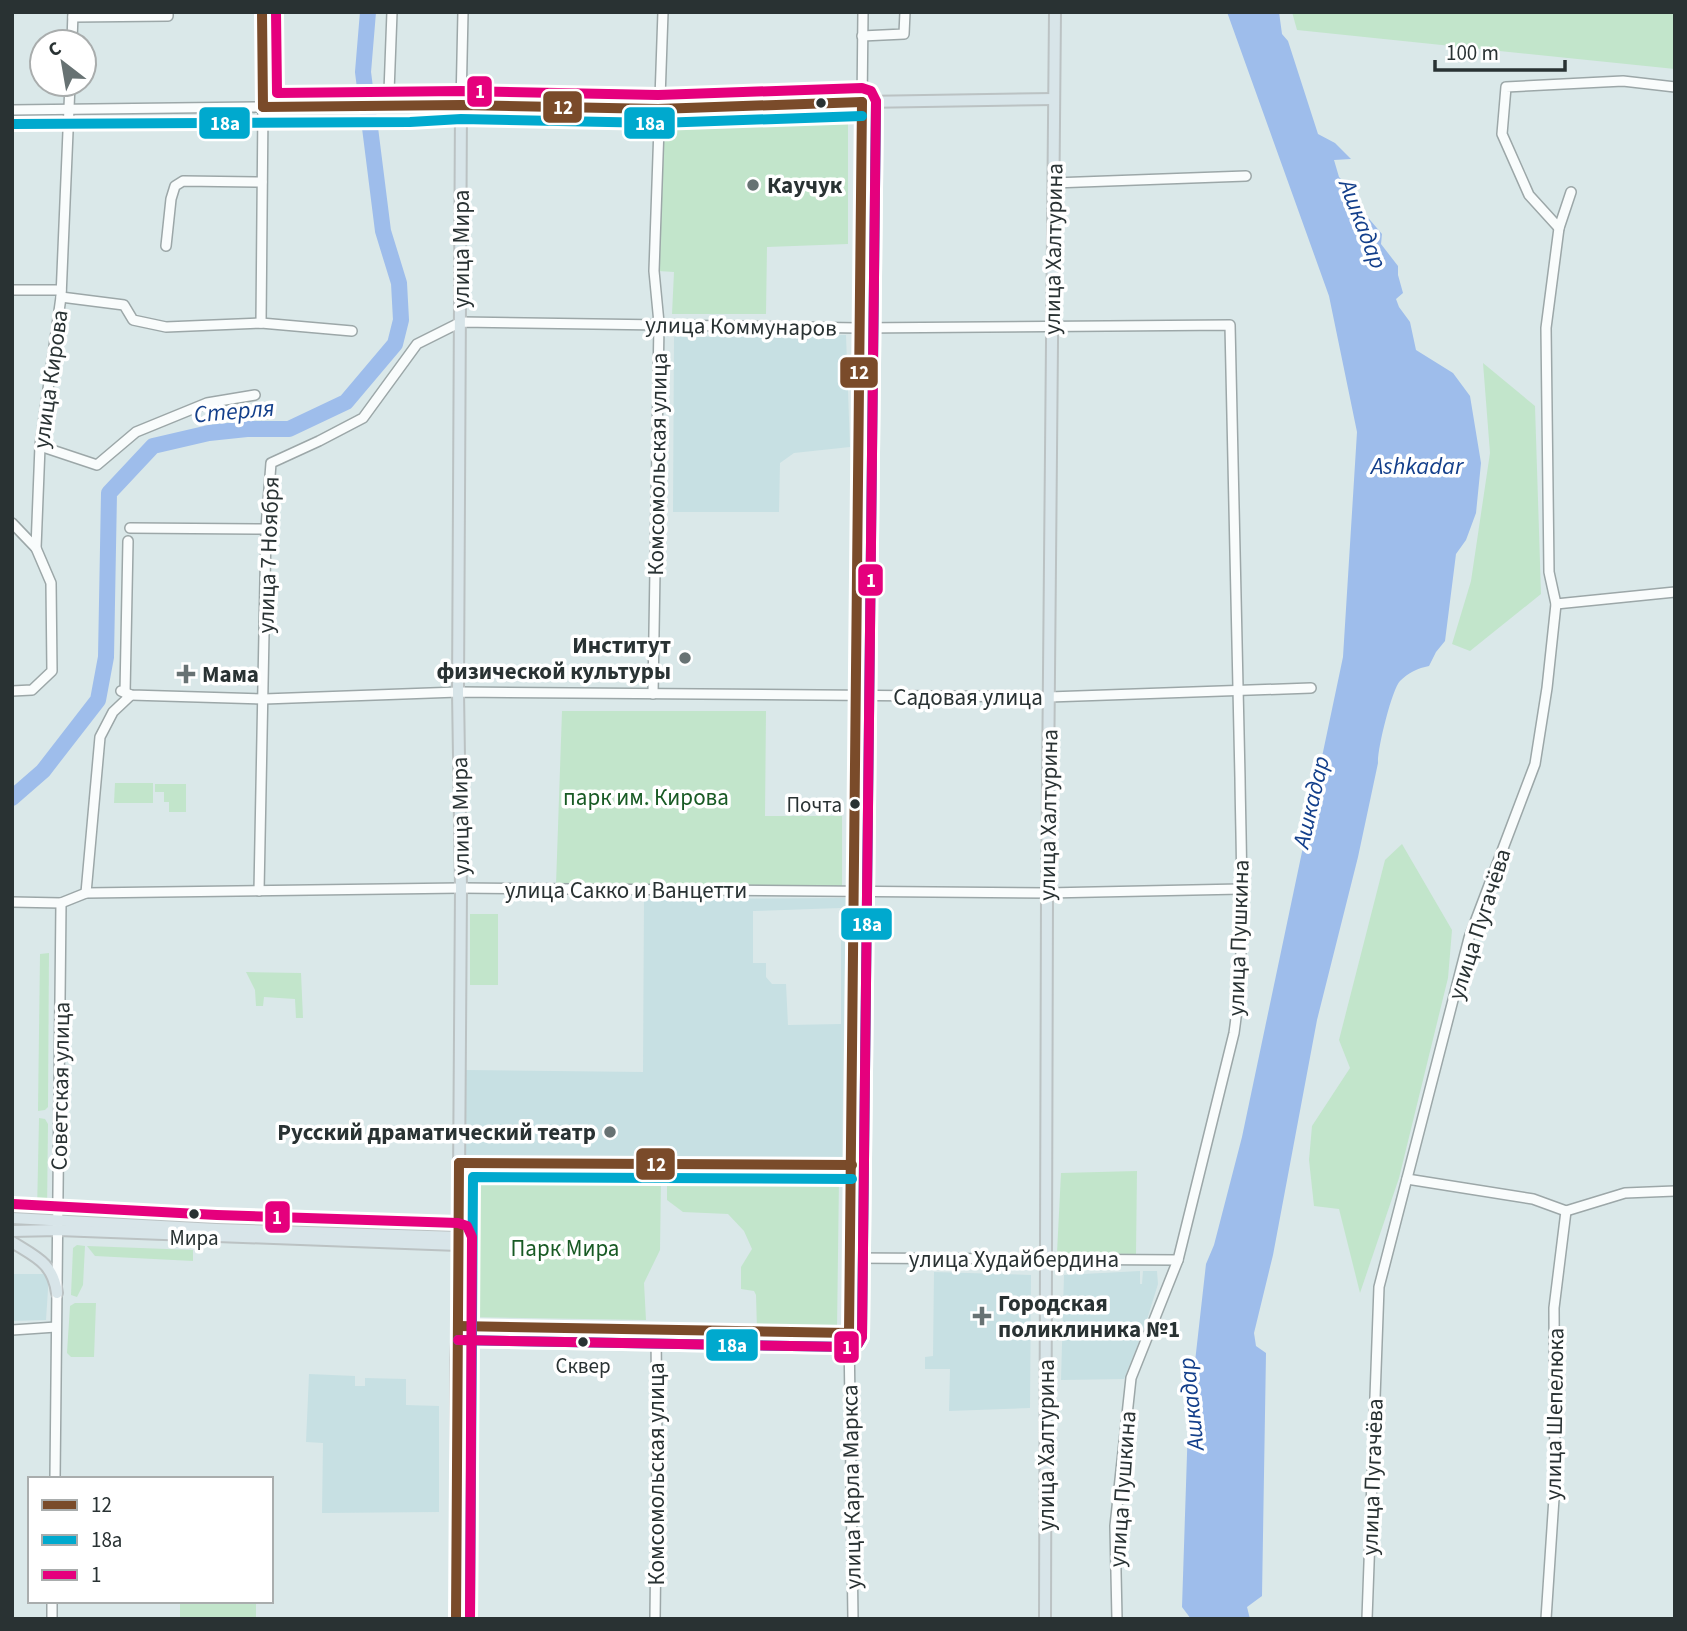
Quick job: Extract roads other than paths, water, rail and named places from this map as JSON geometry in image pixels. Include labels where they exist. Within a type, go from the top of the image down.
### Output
[{"type":"main road","points":[[262,12],[263,107],[410,108],[461,105],[658,108],[1054,99]]},
{"type":"main road","name":"улица Халтурина","points":[[1045,1619],[1047,893],[1055,12]]},
{"type":"main road","name":"улица Мира","points":[[456,1619],[461,888],[458,692],[461,105]]},
{"type":"main road","points":[[12,1218],[58,1225],[216,1229],[458,1241]]},
{"type":"main road","points":[[12,1231],[58,1225]]},
{"type":"main road","points":[[12,1242],[48,1266],[53,1274],[57,1293]]},
{"type":"street","points":[[73,15],[168,16],[168,12]]},
{"type":"street","points":[[389,92],[392,12]]},
{"type":"street","name":"улица Мира","points":[[461,105],[463,12]]},
{"type":"street","name":"Комсомольская улица","points":[[653,694],[659,324],[654,271],[663,12]]},
{"type":"street","name":"улица Карла Маркса","points":[[853,1619],[849,1333],[863,12]]},
{"type":"street","points":[[862,36],[904,34],[905,12]]},
{"type":"street","points":[[1559,228],[1529,195],[1502,134],[1506,87],[1623,80],[1675,87]]},
{"type":"street","name":"улица Кирова","points":[[12,691],[32,690],[51,671],[51,583],[36,548],[40,446],[61,293],[69,98]]},
{"type":"street","points":[[12,110],[263,107],[261,323]]},
{"type":"street","points":[[1054,183],[1246,176]]},
{"type":"street","points":[[166,246],[175,186],[183,181],[262,182]]},
{"type":"street","name":"улица Пугачёва","points":[[1367,1619],[1379,1287],[1469,938],[1535,764],[1547,688],[1556,604],[1549,572],[1546,328],[1559,228],[1571,192]]},
{"type":"street","points":[[12,290],[61,293],[124,305],[133,320],[166,327],[261,323],[352,331]]},
{"type":"street","name":"улица Коммунаров","points":[[461,322],[859,328],[1230,325]]},
{"type":"street","name":"улица 7 Ноября","points":[[259,891],[266,529],[271,463],[363,418],[417,344],[461,322]]},
{"type":"street","name":"улица Пушкина","points":[[1117,1619],[1115,1525],[1124,1422],[1131,1378],[1178,1260],[1234,1033],[1238,1003],[1241,889],[1239,691],[1230,325]]},
{"type":"street","points":[[40,446],[97,465],[136,432],[207,403],[255,395]]},
{"type":"street","points":[[12,523],[36,548]]},
{"type":"street","points":[[130,528],[266,529]]},
{"type":"street","points":[[86,893],[100,737],[126,693],[128,541]]},
{"type":"street","points":[[1556,604],[1675,592]]},
{"type":"street","name":"Садовая улица","points":[[126,693],[264,699],[458,692],[1049,698],[1311,688]]},
{"type":"street","name":"улица Сакко и Ванцетти","points":[[12,902],[61,903],[86,893],[461,888],[1047,893],[1241,889]]},
{"type":"street","name":"Советская улица","points":[[55,1477],[61,903]]},
{"type":"street","points":[[459,1163],[852,1166]]},
{"type":"street","points":[[1407,1179],[1533,1199],[1566,1211],[1625,1193],[1675,1191]]},
{"type":"street","name":"улица Шепелюка","points":[[1546,1619],[1555,1483],[1555,1308],[1566,1211]]},
{"type":"street","name":"улица Худайбердина","points":[[850,1258],[1178,1260]]},
{"type":"street","points":[[458,1326],[849,1333]]},
{"type":"street","points":[[12,1330],[56,1327]]},
{"type":"street","name":"Комсомольская улица","points":[[655,1619],[656,1330]]},
{"type":"water","name":"Ashkadar","points":[[1227,12],[1279,12],[1282,34],[1288,41],[1318,134],[1335,143],[1351,159],[1334,160],[1339,177],[1358,197],[1359,207],[1382,234],[1381,244],[1398,266],[1403,293],[1396,299],[1410,322],[1416,350],[1453,373],[1470,396],[1481,463],[1476,513],[1466,540],[1456,554],[1445,641],[1429,666],[1413,671],[1400,681],[1386,720],[1358,857],[1317,1020],[1273,1255],[1254,1333],[1256,1346],[1266,1353],[1262,1596],[1247,1607],[1250,1619],[1191,1619],[1182,1607],[1188,1424],[1206,1264],[1214,1245],[1242,1137],[1343,657],[1357,432],[1329,296]]},
{"type":"waterway","name":"Стерля","points":[[12,798],[43,771],[98,700],[106,657],[109,493],[153,446],[209,433],[289,429],[346,402],[395,344],[401,320],[399,283],[383,231],[363,72],[368,12]]},
{"type":"place","name":"Каучук","points":[[753,185]]},
{"type":"place","name":"Институт физической культуры","points":[[685,658]]},
{"type":"place","name":"Мама","points":[[186,674]]},
{"type":"place","name":"Почта","points":[[855,804]]},
{"type":"place","name":"Русский драматический театр","points":[[610,1132]]},
{"type":"place","name":"Мира","points":[[194,1214]]},
{"type":"place","name":"Городская поликлиника №1","points":[[982,1316]]},
{"type":"place","name":"Сквер","points":[[583,1342]]},
{"type":"water label","name":"Ашкадар","points":[[1363,224]]},
{"type":"water label","name":"Ашкадар","points":[[1311,802]]},
{"type":"water label","name":"Ашкадар","points":[[1191,1404]]},
{"type":"park label","name":"парк им. Кирова","points":[[646,797]]},
{"type":"park label","name":"Парк Мира","points":[[565,1248]]}]
